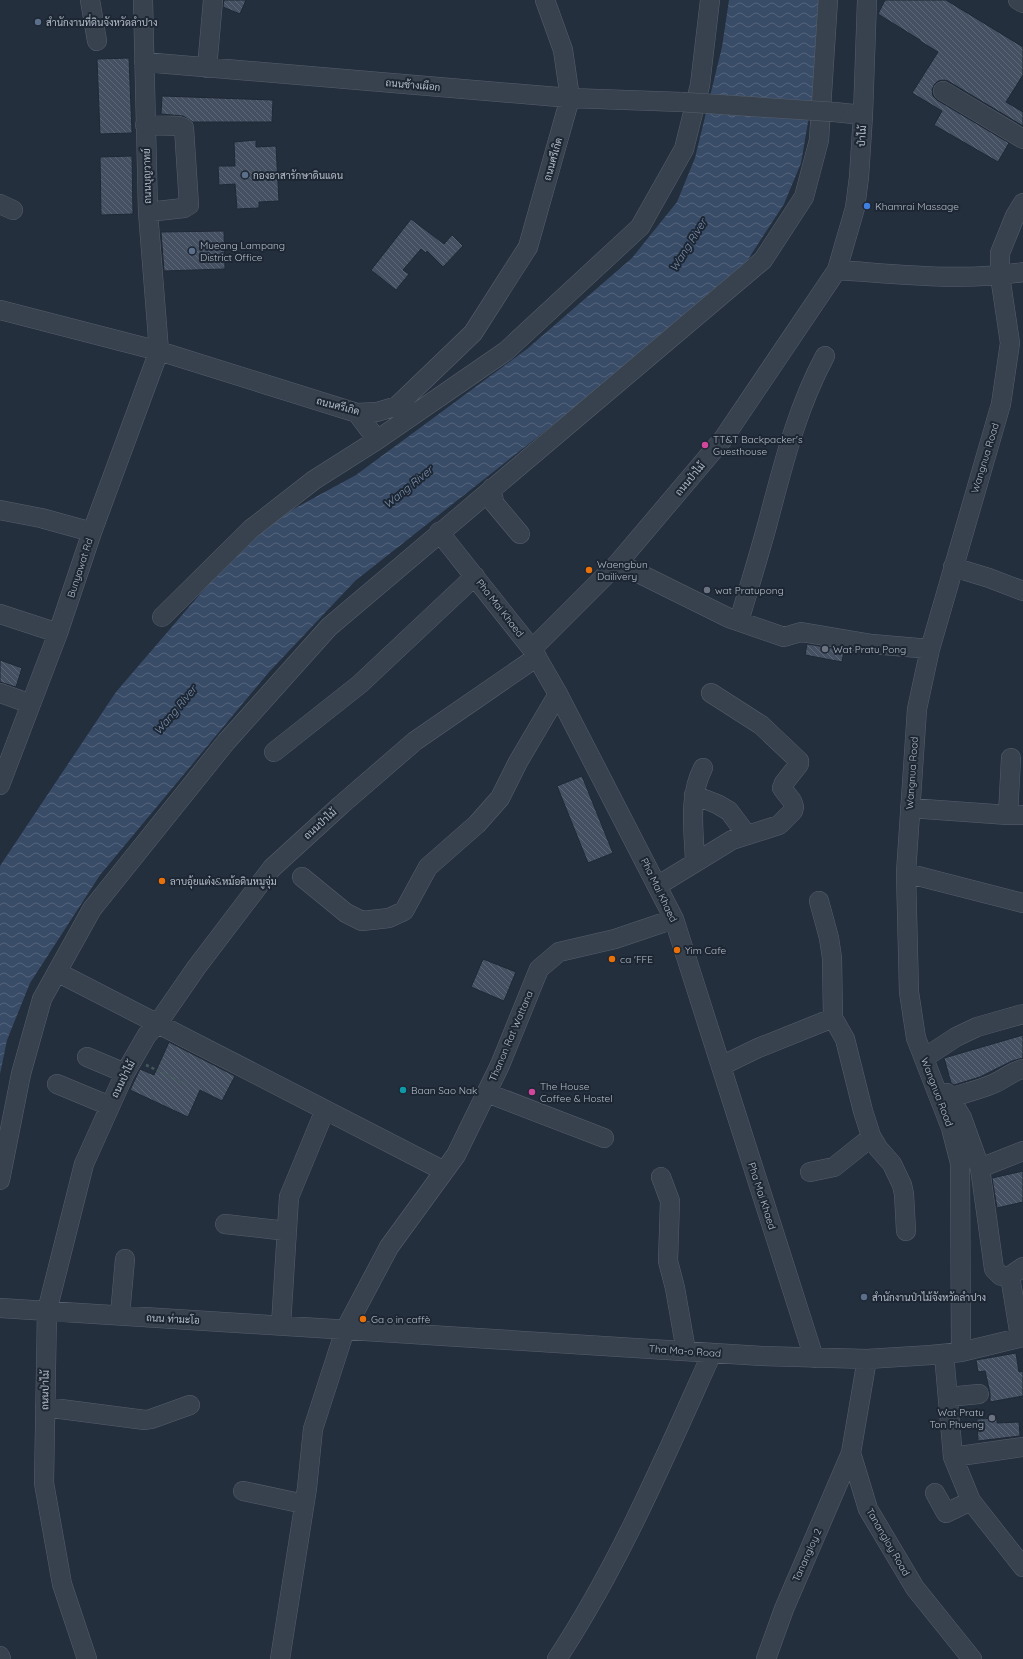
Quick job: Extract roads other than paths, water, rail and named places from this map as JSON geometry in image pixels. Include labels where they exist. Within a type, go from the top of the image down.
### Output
[{"type":"street","points":[[90,0],[97,41]]},
{"type":"street","name":"ถนนบุญวาทย์","points":[[143,0],[148,212],[158,351]]},
{"type":"street","points":[[207,68],[213,0]]},
{"type":"street","points":[[545,0],[563,50],[570,98]]},
{"type":"street","points":[[162,617],[251,529],[314,480],[376,440],[506,351],[640,227],[684,149],[700,85],[710,0]]},
{"type":"street","points":[[0,1180],[26,1059],[42,999],[92,908],[226,742],[329,627],[439,532],[763,260],[804,197],[819,140],[828,0]]},
{"type":"street","points":[[1018,0],[1023,3]]},
{"type":"street","name":"ป่าไม้","points":[[836,270],[855,208],[859,177],[863,115],[863,1]]},
{"type":"street","name":"ถนนช้างเผือก","points":[[144,62],[570,98],[682,102],[863,115]]},
{"type":"street","points":[[943,91],[1023,139]]},
{"type":"street","name":"ถนนศรีเกิด","points":[[0,310],[158,351],[357,413],[376,412],[397,406],[473,333],[528,247],[570,98]]},
{"type":"street","points":[[145,125],[179,126],[184,128],[189,205],[184,208],[148,212]]},
{"type":"street","name":"Wangnua Road","points":[[1023,203],[1015,216],[1000,252],[1000,276],[1010,342],[1001,404],[930,649],[916,709],[906,873],[909,992],[916,1038],[930,1054],[960,1162],[952,1353],[948,1397],[953,1457],[971,1502],[1023,1567]]},
{"type":"street","points":[[836,270],[932,277],[1000,276],[1023,272]]},
{"type":"street","name":"ถนนป่าไม้","points":[[87,1659],[62,1584],[44,1483],[47,1311],[84,1164],[129,1066],[148,1035],[158,1024],[196,968],[272,868],[341,805],[415,741],[535,653],[618,563],[723,439],[836,270]]},
{"type":"street","name":"Bunyawat Rd","points":[[0,783],[58,633],[92,532],[158,351]]},
{"type":"street","points":[[739,621],[763,541],[791,436],[813,378],[825,356]]},
{"type":"street","points":[[357,413],[376,440]]},
{"type":"street","points":[[492,488],[494,503],[520,534]]},
{"type":"street","points":[[0,510],[40,518],[92,532]]},
{"type":"street","name":"Pha Mai Khaed","points":[[439,532],[535,653],[558,694],[674,919],[814,1358]]},
{"type":"street","points":[[618,563],[729,618],[784,637],[801,632],[872,644],[930,649]]},
{"type":"street","points":[[953,567],[989,578],[1023,591]]},
{"type":"street","points":[[274,752],[360,684],[475,576]]},
{"type":"street","points":[[0,614],[58,633]]},
{"type":"street","points":[[0,693],[31,704]]},
{"type":"street","points":[[657,886],[732,840],[777,826],[792,811],[794,805],[782,788],[799,761],[761,725],[711,693]]},
{"type":"street","points":[[302,877],[346,913],[362,921],[390,918],[404,911],[428,867],[477,824],[500,798],[518,762],[558,694]]},
{"type":"street","points":[[910,808],[1016,815],[1011,758]]},
{"type":"street","points":[[695,862],[694,795],[697,780],[703,768]]},
{"type":"street","points":[[694,795],[717,804],[729,811],[747,835]]},
{"type":"street","points":[[906,873],[1023,903]]},
{"type":"street","points":[[819,901],[827,927],[832,958],[833,1018],[845,1039],[863,1111],[873,1140],[892,1164],[902,1185],[904,1194],[906,1231]]},
{"type":"street","name":"Thanon Rat Wattana","points":[[280,1659],[314,1429],[345,1330],[389,1247],[456,1155],[500,1065],[539,969],[559,952],[615,939],[674,919]]},
{"type":"street","points":[[57,972],[444,1171]]},
{"type":"street","points":[[1022,1337],[1016,1272],[1001,1276],[994,1269],[980,1168],[962,1118],[949,1098],[942,1078],[930,1054],[956,1037],[978,1027],[1023,1014]]},
{"type":"street","points":[[721,1066],[758,1048],[833,1018]]},
{"type":"street","points":[[87,1057],[129,1066]]},
{"type":"street","points":[[949,1098],[992,1084],[1023,1069]]},
{"type":"street","points":[[57,1084],[110,1106]]},
{"type":"street","points":[[487,1093],[604,1138]]},
{"type":"street","points":[[281,1325],[289,1197],[325,1110]]},
{"type":"street","points":[[810,1172],[834,1167],[864,1143],[873,1140]]},
{"type":"street","points":[[980,1168],[1023,1151]]},
{"type":"street","points":[[661,1177],[670,1201],[668,1261],[680,1310],[686,1351]]},
{"type":"street","points":[[225,1224],[287,1231]]},
{"type":"street","points":[[120,1315],[125,1260]]},
{"type":"street","name":"ถนน ท่ามะโอ","points":[[0,1308],[345,1330]]},
{"type":"street","name":"Tha Ma-o Road","points":[[345,1330],[712,1353],[867,1359],[952,1353],[1022,1337]]},
{"type":"street","points":[[557,1659],[572,1636],[634,1523],[712,1353]]},
{"type":"street","name":"Tanangloy Road","points":[[867,1359],[851,1453],[868,1509],[915,1588],[972,1659]]},
{"type":"street","points":[[948,1397],[979,1394]]},
{"type":"street","points":[[45,1407],[145,1420],[190,1405]]},
{"type":"street","points":[[953,1457],[1014,1447],[1023,1447]]},
{"type":"street","name":"Tanangloy 2","points":[[766,1659],[784,1608],[851,1453]]},
{"type":"street","points":[[243,1490],[304,1504]]},
{"type":"street","points":[[935,1493],[946,1513],[971,1502]]},
{"type":"water","name":"Wang River","points":[[729,0],[819,0],[814,87],[801,163],[784,204],[745,264],[620,372],[355,581],[269,672],[100,875],[30,983],[7,1040],[0,1074],[0,866],[116,692],[255,530],[356,475],[527,349],[632,258],[677,202],[695,158],[722,47]]},
{"type":"place","name":"สำนักงานที่ดินจังหวัดลำปาง","points":[[38,22]]},
{"type":"place","name":"กองอาสารักษาดินแดน","points":[[245,175]]},
{"type":"place","name":"Khamrai Massage","points":[[867,206]]},
{"type":"place","name":"Mueang Lampang District Office","points":[[192,251]]},
{"type":"place","name":"TT&T Backpacker's Guesthouse","points":[[705,445]]},
{"type":"place","name":"Waengbun Dailivery","points":[[589,570]]},
{"type":"place","name":"wat Pratupong","points":[[707,590]]},
{"type":"place","name":"Wat Pratu Pong","points":[[825,649]]},
{"type":"place","name":"ลาบอุ้ยแต๋ง&หม้อดินหมูจุ่ม","points":[[162,881]]},
{"type":"place","name":"Yim Cafe","points":[[677,950]]},
{"type":"place","name":"ca 'FFE","points":[[612,959]]},
{"type":"place","name":"Baan Sao Nak","points":[[403,1090]]},
{"type":"place","name":"The House Coffee & Hostel","points":[[532,1092]]},
{"type":"place","name":"สำนักงานป่าไม้จังหวัดลำปาง","points":[[864,1297]]},
{"type":"place","name":"Ga o in caffè","points":[[363,1319]]},
{"type":"place","name":"Wat Pratu Ton Phueng","points":[[992,1418]]}]
